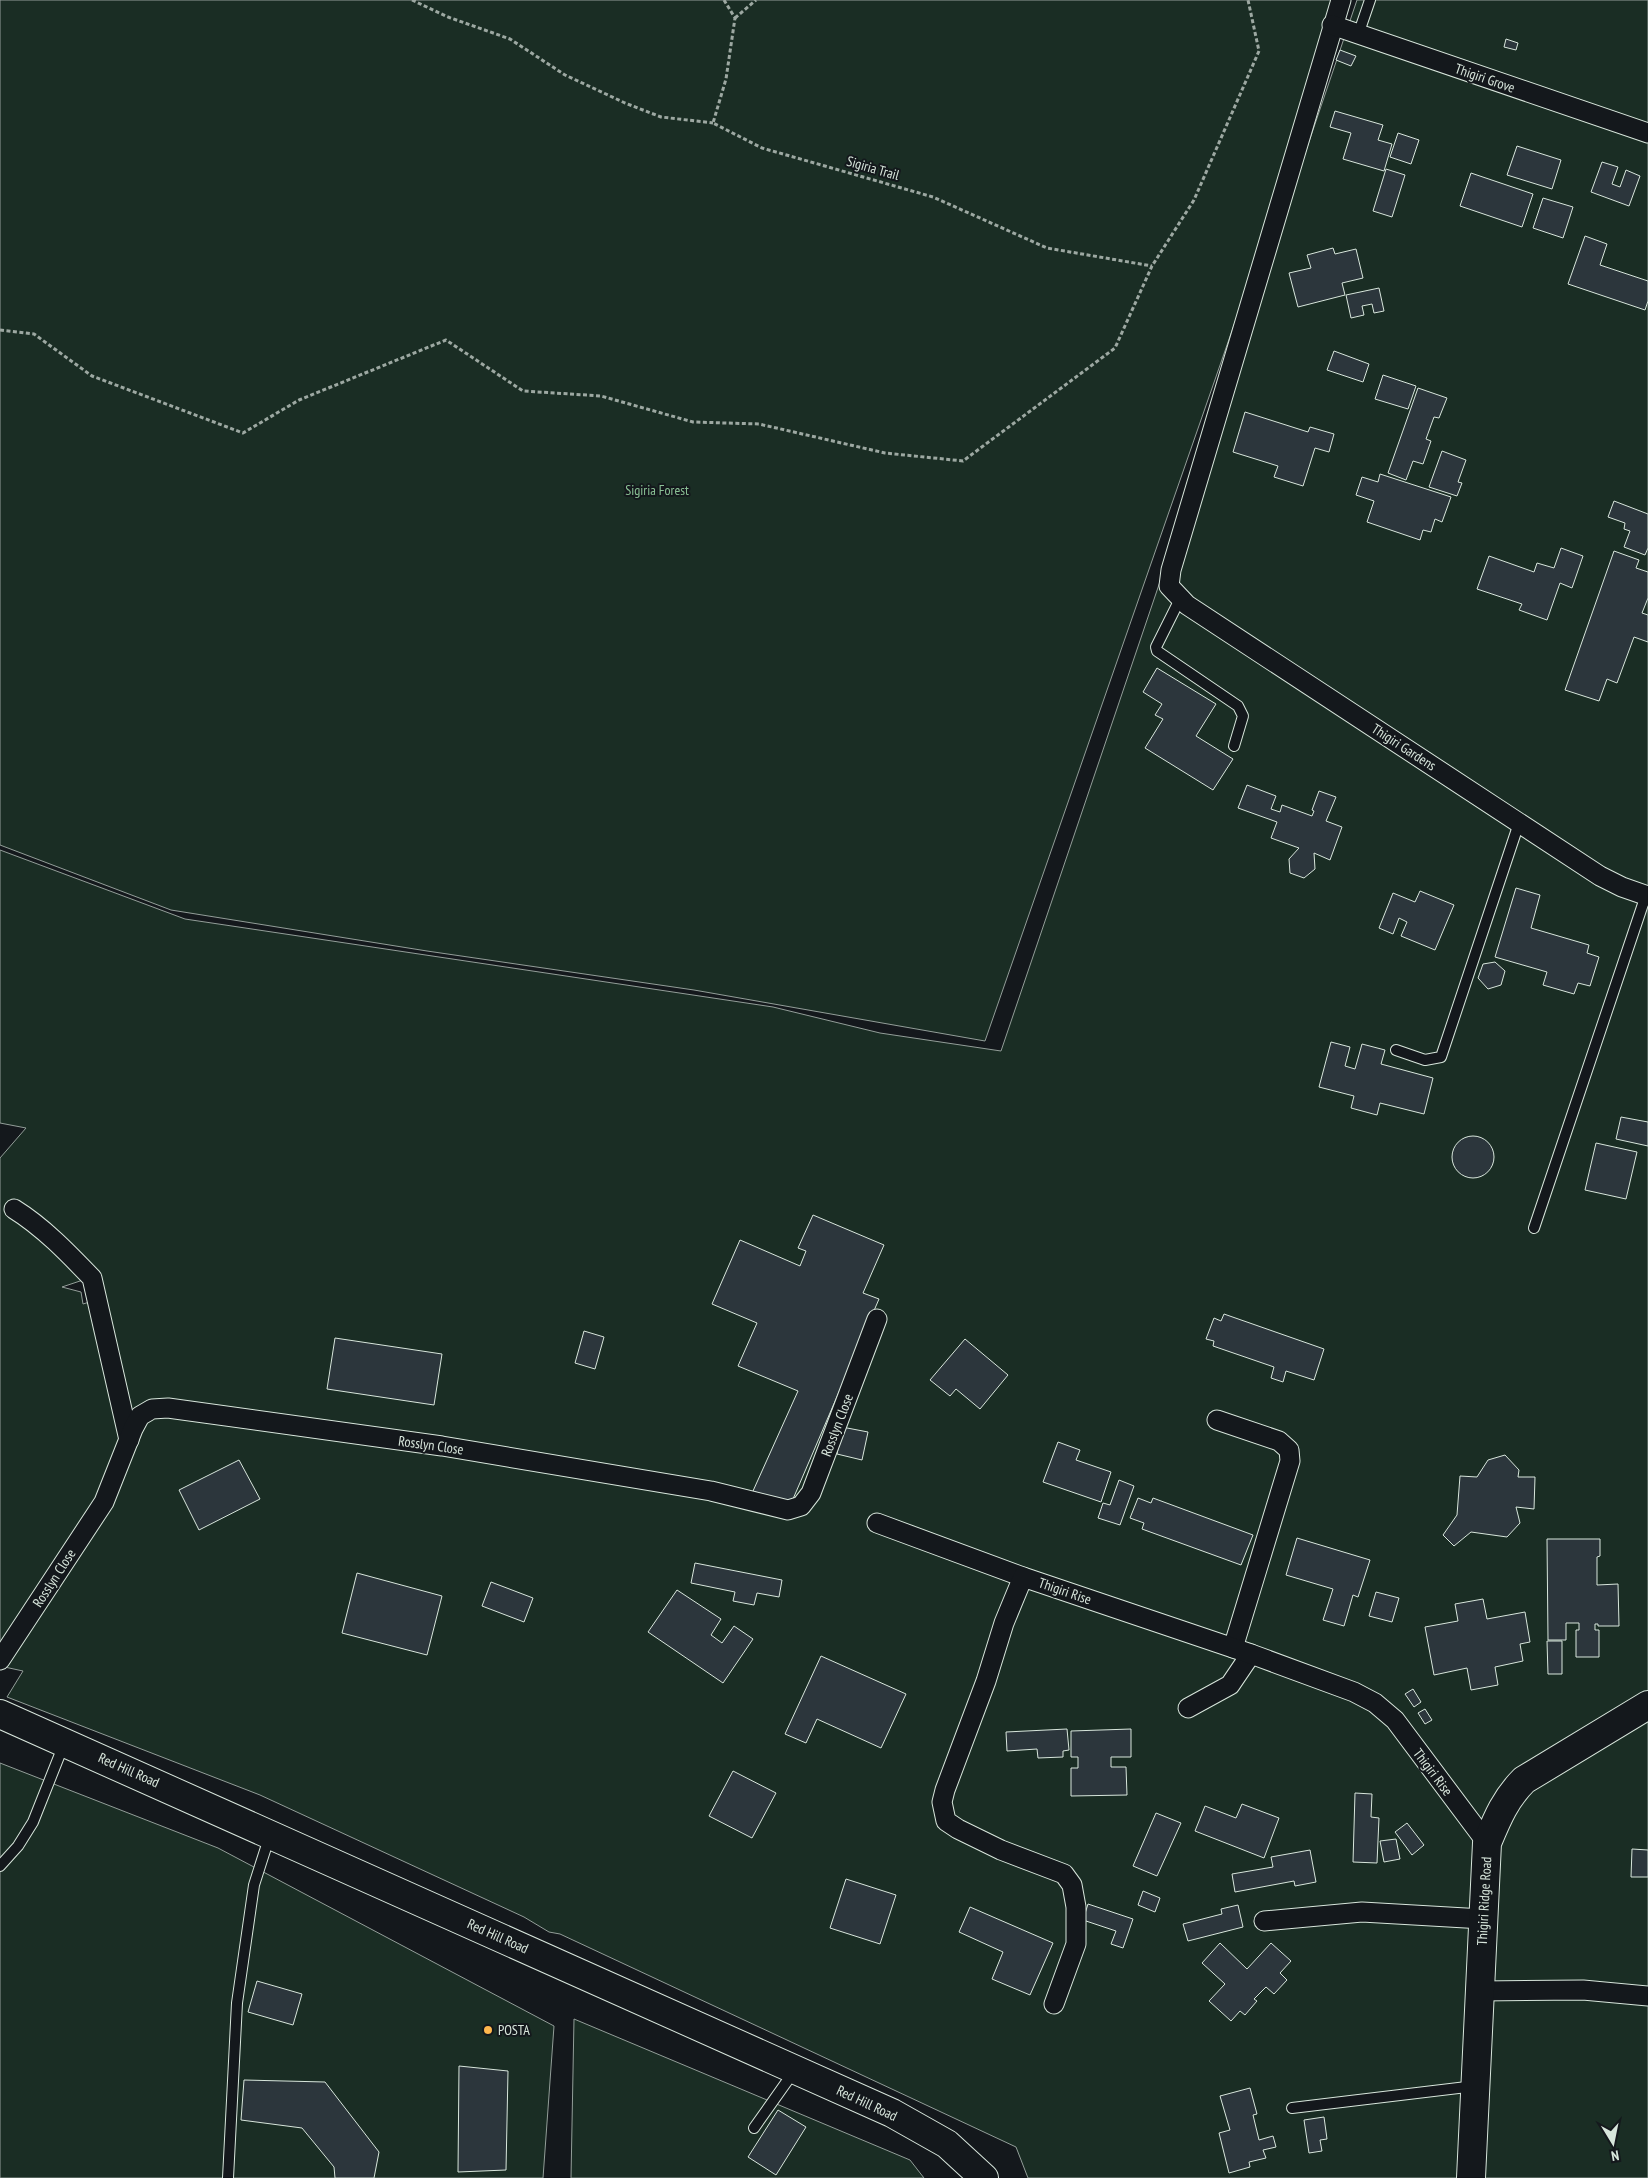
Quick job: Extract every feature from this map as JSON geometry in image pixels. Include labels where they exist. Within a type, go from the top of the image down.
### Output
[{"type":"main road","name":"Thigiri Ridge Road","points":[[1471,2178],[1487,1843],[1502,1806],[1524,1780],[1648,1705]]},
{"type":"main road","name":"Red Hill Road","points":[[0,1714],[65,1741],[892,2113],[947,2144],[984,2178]]},
{"type":"street","points":[[1175,592],[1171,570],[1341,0]]},
{"type":"street","name":"Thigiri Grove","points":[[1332,25],[1648,133]]},
{"type":"street","name":"Thigiri Gardens","points":[[1175,592],[1600,876],[1622,887],[1647,896]]},
{"type":"street","points":[[14,1209],[30,1219],[74,1258],[92,1278],[129,1440]]},
{"type":"street","name":"Rosslyn Close","points":[[0,1660],[104,1502],[140,1416],[152,1408],[168,1408],[442,1446],[712,1491],[788,1510],[802,1506],[811,1493],[877,1319]]},
{"type":"street","points":[[1217,1420],[1279,1441],[1289,1450],[1290,1461],[1233,1648]]},
{"type":"street","points":[[878,1523],[1023,1577]]},
{"type":"street","name":"Thigiri Rise","points":[[1054,2004],[1076,1944],[1076,1907],[1072,1885],[1064,1874],[1001,1850],[958,1829],[946,1821],[942,1812],[945,1790],[986,1680],[1004,1623],[1023,1577],[1251,1654],[1354,1692],[1375,1703],[1395,1720],[1487,1843]]},
{"type":"street","points":[[1188,1708],[1230,1685],[1251,1654]]},
{"type":"street","points":[[1264,1921],[1362,1912],[1483,1919]]},
{"type":"street","points":[[1480,1991],[1583,1990],[1648,1996]]},
{"type":"lane","points":[[1358,35],[1370,0]]},
{"type":"lane","points":[[1175,592],[1156,647],[1157,651],[1241,710],[1243,716],[1234,746]]},
{"type":"lane","points":[[1396,1050],[1425,1060],[1441,1057],[1519,823]]},
{"type":"lane","points":[[1534,1228],[1647,896]]},
{"type":"lane","points":[[0,1866],[18,1846],[33,1822],[65,1741]]},
{"type":"lane","points":[[228,2178],[237,2003],[254,1885],[270,1834]]},
{"type":"lane","points":[[754,2128],[795,2070]]},
{"type":"lane","points":[[1292,2108],[1476,2085]]},
{"type":"path","points":[[412,0],[421,2],[448,17],[510,39],[566,75],[625,103],[662,117],[713,123],[726,79],[735,18],[724,0]]},
{"type":"path","points":[[735,18],[756,0]]},
{"type":"path","points":[[0,330],[34,334],[92,376],[243,433],[299,400],[446,340],[523,391],[602,396],[693,422],[759,424],[885,453],[964,462],[1115,348],[1152,266],[1194,200],[1259,51],[1248,0]]},
{"type":"path","name":"Sigiria Trail","points":[[713,123],[762,148],[933,197],[1047,248],[1152,266]]},
{"type":"green space","name":"Sigiria Forest","points":[[0,0],[1347,0],[985,1041],[694,990],[427,951],[171,910],[0,845]]},
{"type":"green space","points":[[1357,0],[1648,0],[1648,2178],[1028,2178],[1016,2147],[560,1934],[549,1932],[524,1917],[260,1795],[7,1697],[23,1671],[0,1666],[0,1158],[26,1128],[0,1123],[0,850],[185,919],[773,1007],[880,1033],[1001,1051]],"holes":[[[95,1276],[99,1299],[83,1304],[81,1292],[62,1287]]]},
{"type":"green space","points":[[0,1763],[218,1848],[554,2026],[543,2178],[0,2178]]},
{"type":"green space","points":[[574,2019],[910,2160],[924,2178],[571,2178]]},
{"type":"building","points":[[1506,39],[1518,43],[1516,50],[1504,47]]},
{"type":"building","points":[[1340,50],[1356,56],[1351,66],[1336,60]]},
{"type":"building","points":[[1335,111],[1383,125],[1378,140],[1392,144],[1384,171],[1343,159],[1351,133],[1330,127]]},
{"type":"building","points":[[1398,133],[1419,140],[1411,164],[1390,157]]},
{"type":"building","points":[[1517,146],[1561,160],[1552,189],[1507,175]]},
{"type":"building","points":[[1602,162],[1618,167],[1612,184],[1620,187],[1626,170],[1640,176],[1629,206],[1591,192]]},
{"type":"building","points":[[1386,169],[1405,175],[1392,217],[1373,211]]},
{"type":"building","points":[[1471,173],[1533,194],[1522,227],[1460,206]]},
{"type":"building","points":[[1543,198],[1573,207],[1563,238],[1533,228]]},
{"type":"building","points":[[1585,236],[1607,244],[1600,265],[1648,281],[1648,301],[1645,310],[1568,284]]},
{"type":"building","points":[[1333,248],[1335,254],[1356,249],[1363,278],[1342,283],[1345,295],[1298,307],[1289,273],[1311,268],[1307,255]]},
{"type":"building","points":[[1379,288],[1384,311],[1374,313],[1372,304],[1362,306],[1364,315],[1351,318],[1346,295]]},
{"type":"building","points":[[1334,351],[1369,364],[1363,382],[1327,370]]},
{"type":"building","points":[[1383,375],[1416,386],[1408,409],[1375,399]]},
{"type":"building","points":[[1418,388],[1447,398],[1439,418],[1434,417],[1426,439],[1431,441],[1423,464],[1413,461],[1406,480],[1388,473]]},
{"type":"building","points":[[1245,412],[1308,432],[1310,427],[1334,434],[1329,452],[1315,448],[1303,486],[1274,477],[1278,466],[1233,452]]},
{"type":"building","points":[[1442,451],[1466,460],[1458,482],[1462,483],[1457,496],[1429,487]]},
{"type":"building","points":[[1380,474],[1451,497],[1442,522],[1435,519],[1431,532],[1423,530],[1420,540],[1367,522],[1374,501],[1356,495],[1362,477],[1378,482]]},
{"type":"building","points":[[1614,501],[1648,514],[1648,548],[1645,555],[1624,547],[1630,531],[1624,529],[1625,523],[1608,517]]},
{"type":"building","points":[[1561,548],[1583,556],[1572,588],[1560,583],[1547,620],[1519,610],[1522,604],[1477,589],[1489,556],[1534,572],[1537,563],[1554,568]]},
{"type":"building","points":[[1614,551],[1639,560],[1636,568],[1648,572],[1648,598],[1642,613],[1648,615],[1648,642],[1634,637],[1617,683],[1607,679],[1599,701],[1565,690]]},
{"type":"building","points":[[1157,668],[1216,704],[1196,736],[1233,759],[1213,790],[1145,748],[1163,719],[1155,715],[1162,704],[1143,692]]},
{"type":"building","points":[[1247,785],[1276,796],[1271,809],[1280,812],[1282,805],[1312,816],[1314,811],[1312,810],[1319,791],[1336,797],[1326,821],[1342,827],[1330,860],[1314,853],[1315,869],[1304,878],[1290,873],[1289,859],[1299,848],[1271,838],[1277,822],[1238,808]]},
{"type":"building","points":[[1516,888],[1540,895],[1531,928],[1589,945],[1587,953],[1599,957],[1590,986],[1578,983],[1574,994],[1543,985],[1547,972],[1495,957]]},
{"type":"building","points":[[1420,891],[1454,905],[1435,950],[1401,936],[1407,922],[1399,918],[1393,934],[1379,928],[1393,893],[1415,902]]},
{"type":"building","points":[[1495,962],[1505,971],[1501,985],[1488,989],[1478,978],[1483,964]]},
{"type":"building","points":[[1331,1042],[1350,1047],[1345,1066],[1355,1069],[1362,1044],[1385,1050],[1381,1064],[1433,1078],[1424,1114],[1380,1103],[1377,1115],[1351,1108],[1354,1096],[1319,1087]]},
{"type":"building","points":[[1621,1117],[1648,1122],[1648,1146],[1616,1139]]},
{"type":"building","points":[[1473,1136],[1488,1142],[1494,1157],[1488,1172],[1473,1178],[1458,1172],[1452,1157],[1458,1142]]},
{"type":"building","points":[[1596,1143],[1637,1152],[1626,1199],[1585,1190]]},
{"type":"building","points":[[813,1215],[884,1245],[863,1293],[879,1299],[790,1506],[753,1491],[798,1391],[738,1366],[757,1323],[712,1304],[740,1240],[800,1266],[806,1251],[798,1248]]},
{"type":"building","points":[[1224,1314],[1324,1349],[1314,1380],[1286,1371],[1283,1382],[1271,1378],[1274,1367],[1213,1346],[1214,1341],[1206,1339],[1214,1318],[1221,1321]]},
{"type":"building","points":[[584,1331],[604,1337],[595,1369],[575,1363]]},
{"type":"building","points":[[335,1338],[442,1354],[434,1405],[327,1389]]},
{"type":"building","points":[[965,1339],[1008,1375],[980,1409],[956,1389],[950,1396],[930,1380]]},
{"type":"building","points":[[842,1427],[868,1432],[862,1460],[837,1454]]},
{"type":"building","points":[[1058,1442],[1080,1450],[1076,1460],[1111,1472],[1101,1502],[1043,1482]]},
{"type":"building","points":[[1505,1455],[1519,1470],[1518,1477],[1535,1477],[1534,1509],[1516,1507],[1520,1523],[1507,1537],[1471,1532],[1454,1546],[1443,1535],[1457,1515],[1460,1476],[1477,1477],[1488,1460]]},
{"type":"building","points":[[239,1460],[260,1499],[199,1530],[179,1490]]},
{"type":"building","points":[[1119,1480],[1134,1486],[1120,1525],[1098,1518],[1103,1503],[1110,1505]]},
{"type":"building","points":[[1138,1498],[1151,1503],[1153,1498],[1253,1535],[1241,1565],[1142,1529],[1144,1523],[1130,1518]]},
{"type":"building","points":[[1297,1538],[1370,1560],[1358,1597],[1353,1595],[1344,1626],[1323,1620],[1333,1589],[1286,1575]]},
{"type":"building","points":[[1547,1539],[1600,1539],[1600,1556],[1597,1557],[1597,1585],[1618,1584],[1619,1626],[1598,1626],[1598,1624],[1595,1624],[1595,1630],[1599,1630],[1599,1657],[1576,1657],[1576,1630],[1579,1630],[1579,1623],[1566,1623],[1566,1640],[1548,1640]]},
{"type":"building","points":[[695,1563],[782,1580],[779,1597],[757,1593],[754,1605],[733,1601],[735,1592],[691,1583]]},
{"type":"building","points":[[357,1573],[442,1596],[427,1655],[342,1633]]},
{"type":"building","points":[[491,1582],[533,1598],[524,1622],[482,1606]]},
{"type":"building","points":[[677,1590],[721,1619],[711,1635],[722,1643],[734,1626],[753,1639],[723,1683],[648,1632]]},
{"type":"building","points":[[1376,1592],[1399,1598],[1392,1622],[1369,1616]]},
{"type":"building","points":[[1483,1599],[1487,1619],[1525,1612],[1530,1642],[1520,1644],[1523,1661],[1495,1667],[1498,1685],[1471,1690],[1467,1668],[1434,1675],[1425,1627],[1458,1621],[1455,1604]]},
{"type":"building","points":[[1547,1641],[1562,1641],[1562,1674],[1548,1674]]},
{"type":"building","points":[[821,1656],[906,1694],[881,1748],[817,1719],[806,1743],[785,1734]]},
{"type":"building","points":[[1413,1689],[1421,1702],[1414,1707],[1405,1694]]},
{"type":"building","points":[[1425,1709],[1432,1720],[1425,1724],[1418,1713]]},
{"type":"building","points":[[1067,1729],[1069,1750],[1063,1751],[1063,1757],[1038,1758],[1037,1749],[1007,1751],[1006,1732]]},
{"type":"building","points":[[1131,1729],[1131,1757],[1111,1757],[1111,1767],[1126,1767],[1127,1795],[1071,1796],[1071,1768],[1078,1768],[1078,1757],[1071,1757],[1071,1731]]},
{"type":"building","points":[[733,1771],[776,1793],[752,1838],[709,1816]]},
{"type":"building","points":[[1355,1793],[1372,1794],[1371,1817],[1379,1818],[1377,1863],[1353,1862]]},
{"type":"building","points":[[1242,1804],[1279,1818],[1264,1858],[1195,1831],[1205,1806],[1236,1818]]},
{"type":"building","points":[[1156,1813],[1181,1823],[1157,1876],[1133,1866]]},
{"type":"building","points":[[1407,1823],[1424,1845],[1412,1855],[1395,1832]]},
{"type":"building","points":[[1396,1839],[1400,1859],[1384,1862],[1380,1841]]},
{"type":"building","points":[[1632,1849],[1648,1850],[1648,1877],[1631,1877]]},
{"type":"building","points":[[1310,1850],[1316,1882],[1295,1886],[1294,1881],[1235,1892],[1232,1874],[1273,1867],[1271,1857]]},
{"type":"building","points":[[846,1879],[896,1895],[880,1944],[830,1928]]},
{"type":"building","points":[[1143,1891],[1160,1898],[1155,1912],[1138,1905]]},
{"type":"building","points":[[1088,1904],[1133,1919],[1123,1948],[1111,1944],[1116,1931],[1083,1920]]},
{"type":"building","points":[[1238,1905],[1243,1927],[1188,1941],[1183,1924],[1222,1914],[1221,1909]]},
{"type":"building","points":[[970,1907],[1053,1943],[1030,1995],[992,1979],[1003,1952],[959,1932]]},
{"type":"building","points":[[1220,1943],[1247,1969],[1271,1943],[1291,1961],[1280,1973],[1287,1980],[1274,1994],[1266,1987],[1254,1999],[1257,2001],[1245,2015],[1240,2011],[1231,2021],[1209,2001],[1225,1984],[1202,1963]]},
{"type":"building","points":[[257,1981],[302,1994],[293,2025],[248,2012]]},
{"type":"building","points":[[459,2066],[508,2071],[506,2170],[458,2172]]},
{"type":"building","points":[[244,2080],[325,2082],[379,2152],[374,2178],[335,2178],[334,2167],[302,2128],[241,2120]]},
{"type":"building","points":[[1250,2088],[1257,2114],[1253,2115],[1259,2140],[1273,2136],[1276,2147],[1263,2150],[1266,2158],[1249,2162],[1250,2167],[1229,2173],[1219,2133],[1230,2130],[1220,2096]]},
{"type":"building","points":[[778,2110],[806,2127],[776,2175],[748,2157]]},
{"type":"building","points":[[1324,2117],[1327,2139],[1320,2140],[1322,2151],[1309,2153],[1304,2120]]},
{"type":"place","name":"POSTA","points":[[488,2030]]}]
